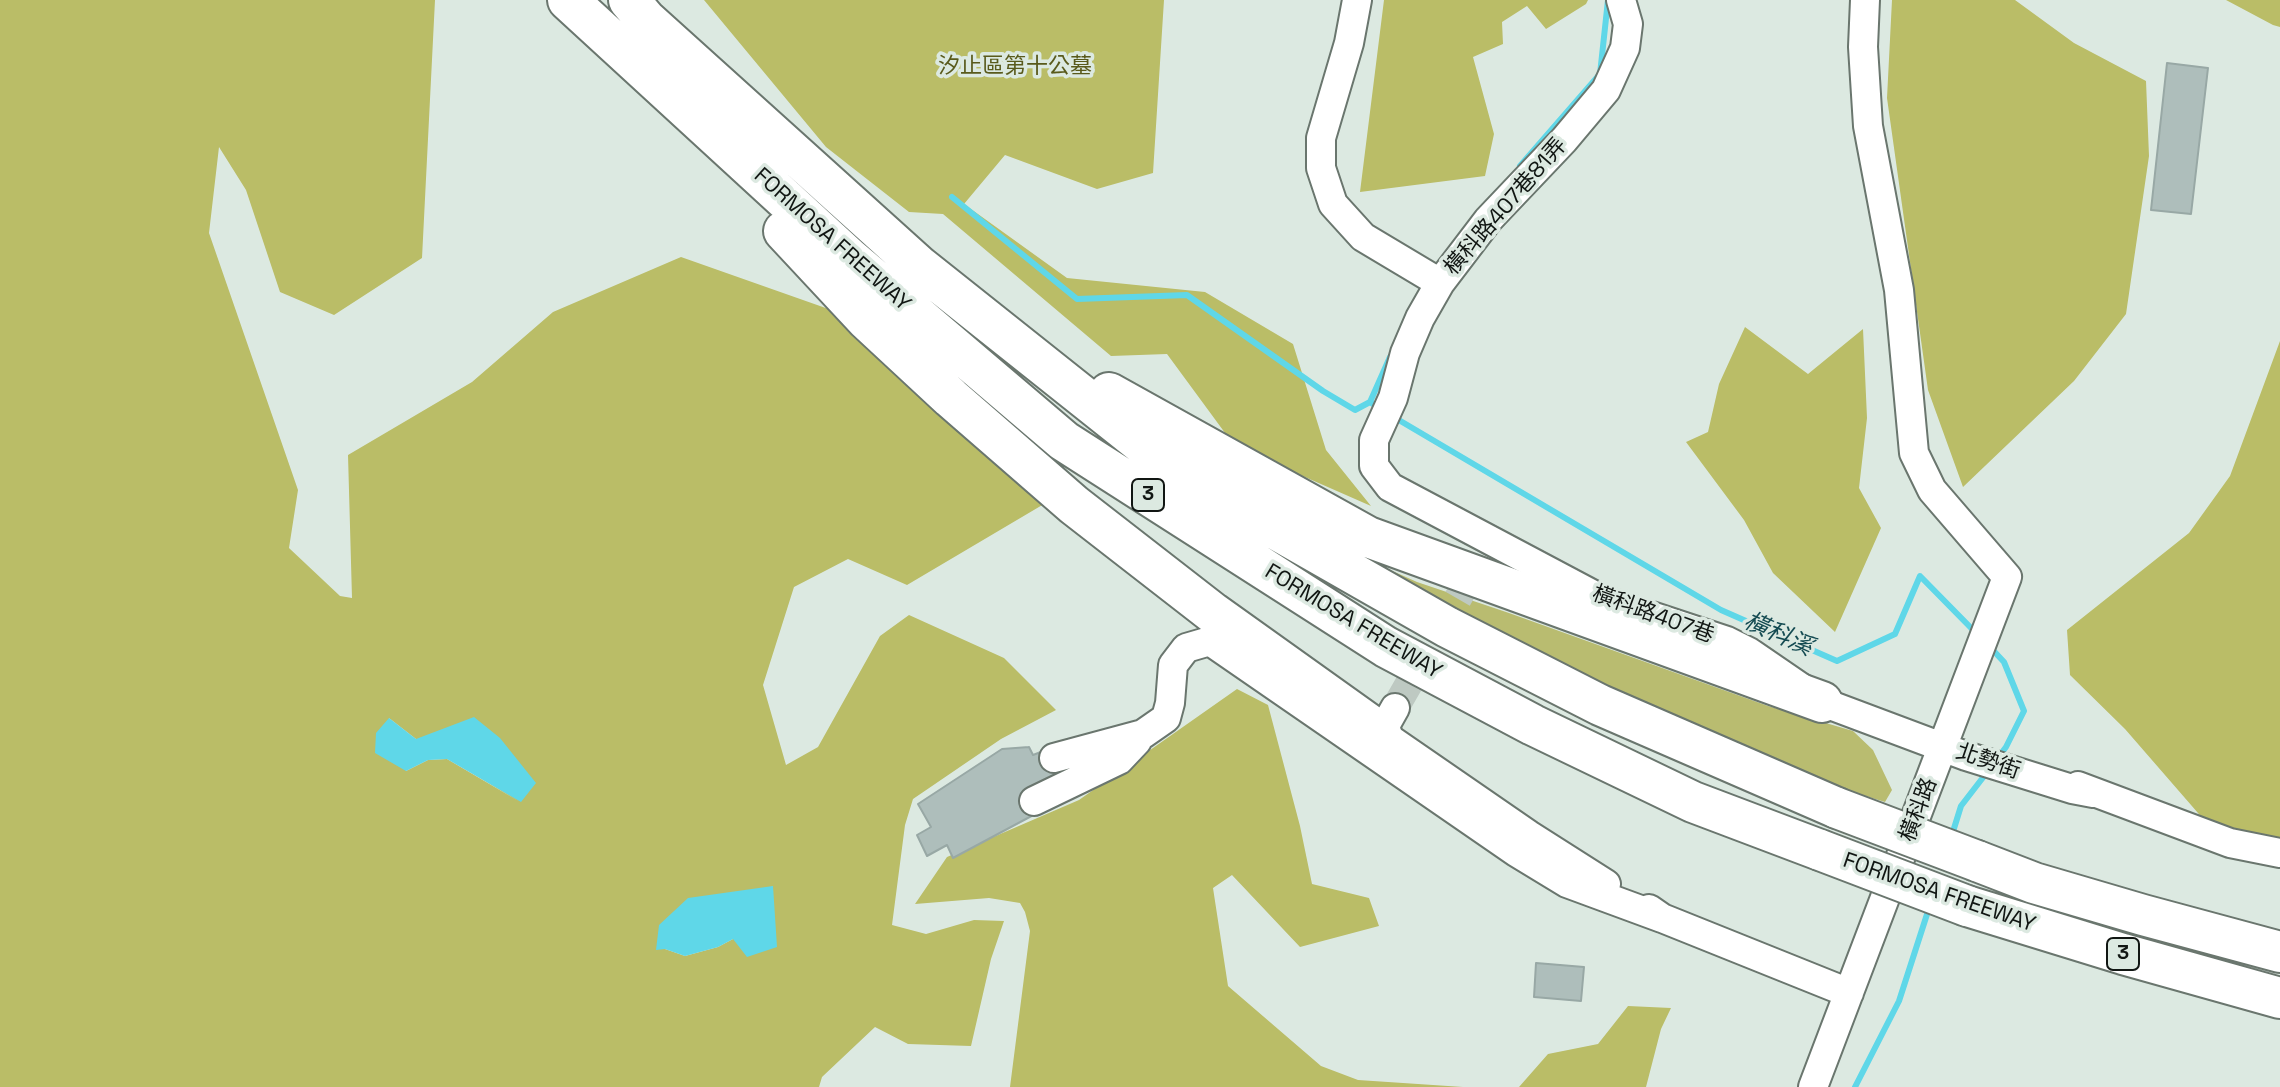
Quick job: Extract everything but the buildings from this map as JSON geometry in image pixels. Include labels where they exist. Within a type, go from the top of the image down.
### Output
[{"type":"highway","name":"FORMOSA FREEWAY","points":[[568,0],[849,258],[1064,441],[1386,647],[1533,725],[1693,802],[1967,906],[2280,998]]},
{"type":"highway","points":[[568,0],[867,320],[951,398],[1074,505],[1213,613],[1382,731]]},
{"type":"highway","name":"FORMOSA FREEWAY","points":[[629,0],[645,19],[920,267],[1000,333],[1184,477],[1313,552],[1447,627],[1600,705],[1837,808],[2034,883],[2280,952]]},
{"type":"highway","points":[[1000,333],[1368,537],[1822,702]]},
{"type":"street","points":[[1357,0],[1349,43],[1321,138],[1321,168],[1333,204],[1363,237],[1440,283]]},
{"type":"street","name":"橫科路407巷81弄","points":[[1374,466],[1374,440],[1415,330],[1440,283],[1488,220],[1564,140],[1606,90],[1625,48],[1628,24],[1621,0]]},
{"type":"street","name":"橫科路","points":[[1813,1087],[1849,993],[1957,743],[2007,577],[1932,490],[1914,453],[1899,290],[1868,126],[1863,47],[1865,0]]},
{"type":"street","name":"橫科路407巷","points":[[1374,466],[1390,487],[1484,553],[1617,606],[1727,641],[1749,652],[1822,702],[1957,743]]},
{"type":"street","points":[[1034,801],[1119,760],[1143,734],[1166,718],[1173,665],[1180,654],[1196,643],[1210,641],[1257,670],[1382,731],[1529,835],[1662,918],[1849,993]]},
{"type":"street","points":[[1054,758],[1143,734]]},
{"type":"street","name":"北勢街","points":[[1957,743],[2230,843],[2280,853]]},
{"type":"green space","points":[[0,0],[435,0],[422,258],[334,315],[280,292],[246,190],[219,147],[209,233],[298,490],[289,548],[340,596],[352,598],[348,455],[472,382],[553,312],[681,257],[837,312],[900,380],[1044,504],[907,585],[848,559],[794,587],[763,685],[786,765],[818,747],[880,636],[909,615],[1004,658],[1056,710],[1001,739],[913,799],[905,825],[892,925],[926,934],[974,920],[1004,921],[991,959],[971,1046],[908,1044],[875,1027],[822,1077],[819,1087],[0,1087]],"holes":[[[389,718],[416,739],[520,802],[447,759],[428,760],[406,771]],[[773,886],[733,939],[718,947],[685,956],[665,949]]]},
{"type":"green space","name":"汐止區第十公墓","points":[[704,0],[1164,0],[1153,173],[1097,189],[1005,155],[964,204],[1067,278],[1205,292],[1293,344],[1326,450],[1371,506],[1289,470],[1228,437],[1167,354],[1111,356],[943,214],[909,212],[826,147]]},
{"type":"green space","points":[[1384,0],[1588,0],[1546,29],[1527,6],[1502,22],[1503,44],[1473,57],[1494,134],[1485,176],[1360,192]]},
{"type":"green space","points":[[1892,0],[2015,0],[2074,43],[2146,81],[2149,156],[2126,314],[2074,381],[1963,487],[1928,390],[1887,98]]},
{"type":"green space","points":[[2226,0],[2280,0],[2280,27],[2273,25]]},
{"type":"green space","points":[[1745,327],[1808,374],[1863,329],[1867,418],[1859,488],[1881,528],[1835,632],[1773,573],[1744,520],[1686,442],[1708,432],[1719,384]]},
{"type":"green space","points":[[2280,341],[2280,840],[2211,828],[2125,729],[2070,675],[2067,630],[2189,533],[2230,476]]},
{"type":"green space","points":[[1328,542],[1417,582],[1768,706],[1853,731],[1873,750],[1892,790],[1885,802],[1814,780],[1611,691]]},
{"type":"green space","points":[[1237,689],[1268,705],[1312,884],[1369,898],[1379,926],[1300,947],[1232,875],[1213,888],[1228,986],[1321,1066],[1358,1080],[1463,1087],[1010,1087],[1030,931],[1025,912],[1020,903],[989,898],[915,904],[947,857],[1079,800]]},
{"type":"green space","points":[[1628,1006],[1671,1008],[1661,1029],[1646,1087],[1519,1087],[1548,1054],[1598,1044]]},
{"type":"water","points":[[474,717],[500,738],[536,783],[521,802],[447,759],[428,760],[406,771],[375,753],[376,733],[389,718],[416,739]]},
{"type":"water","points":[[773,886],[777,947],[747,957],[733,939],[718,947],[685,956],[665,949],[656,950],[659,925],[688,898]]},
{"type":"waterway","name":"橫科溪","points":[[1520,166],[1600,74],[1608,0]]},
{"type":"waterway","points":[[952,197],[1077,299],[1187,295],[1355,410],[1370,402]]},
{"type":"waterway","name":"橫科溪","points":[[1379,408],[1370,402],[1390,357]]},
{"type":"waterway","name":"橫科溪","points":[[1392,416],[1721,610],[1837,661],[1895,634],[1920,576],[1977,634]]},
{"type":"waterway","name":"橫科溪","points":[[1990,647],[2004,662],[2024,711],[1997,759]]},
{"type":"waterway","name":"橫科溪","points":[[1951,838],[1961,806],[1988,771]]},
{"type":"waterway","name":"橫科溪","points":[[1855,1087],[1899,1001],[1930,905]]},
{"type":"tunnel","points":[[1395,708],[1477,565]]}]
